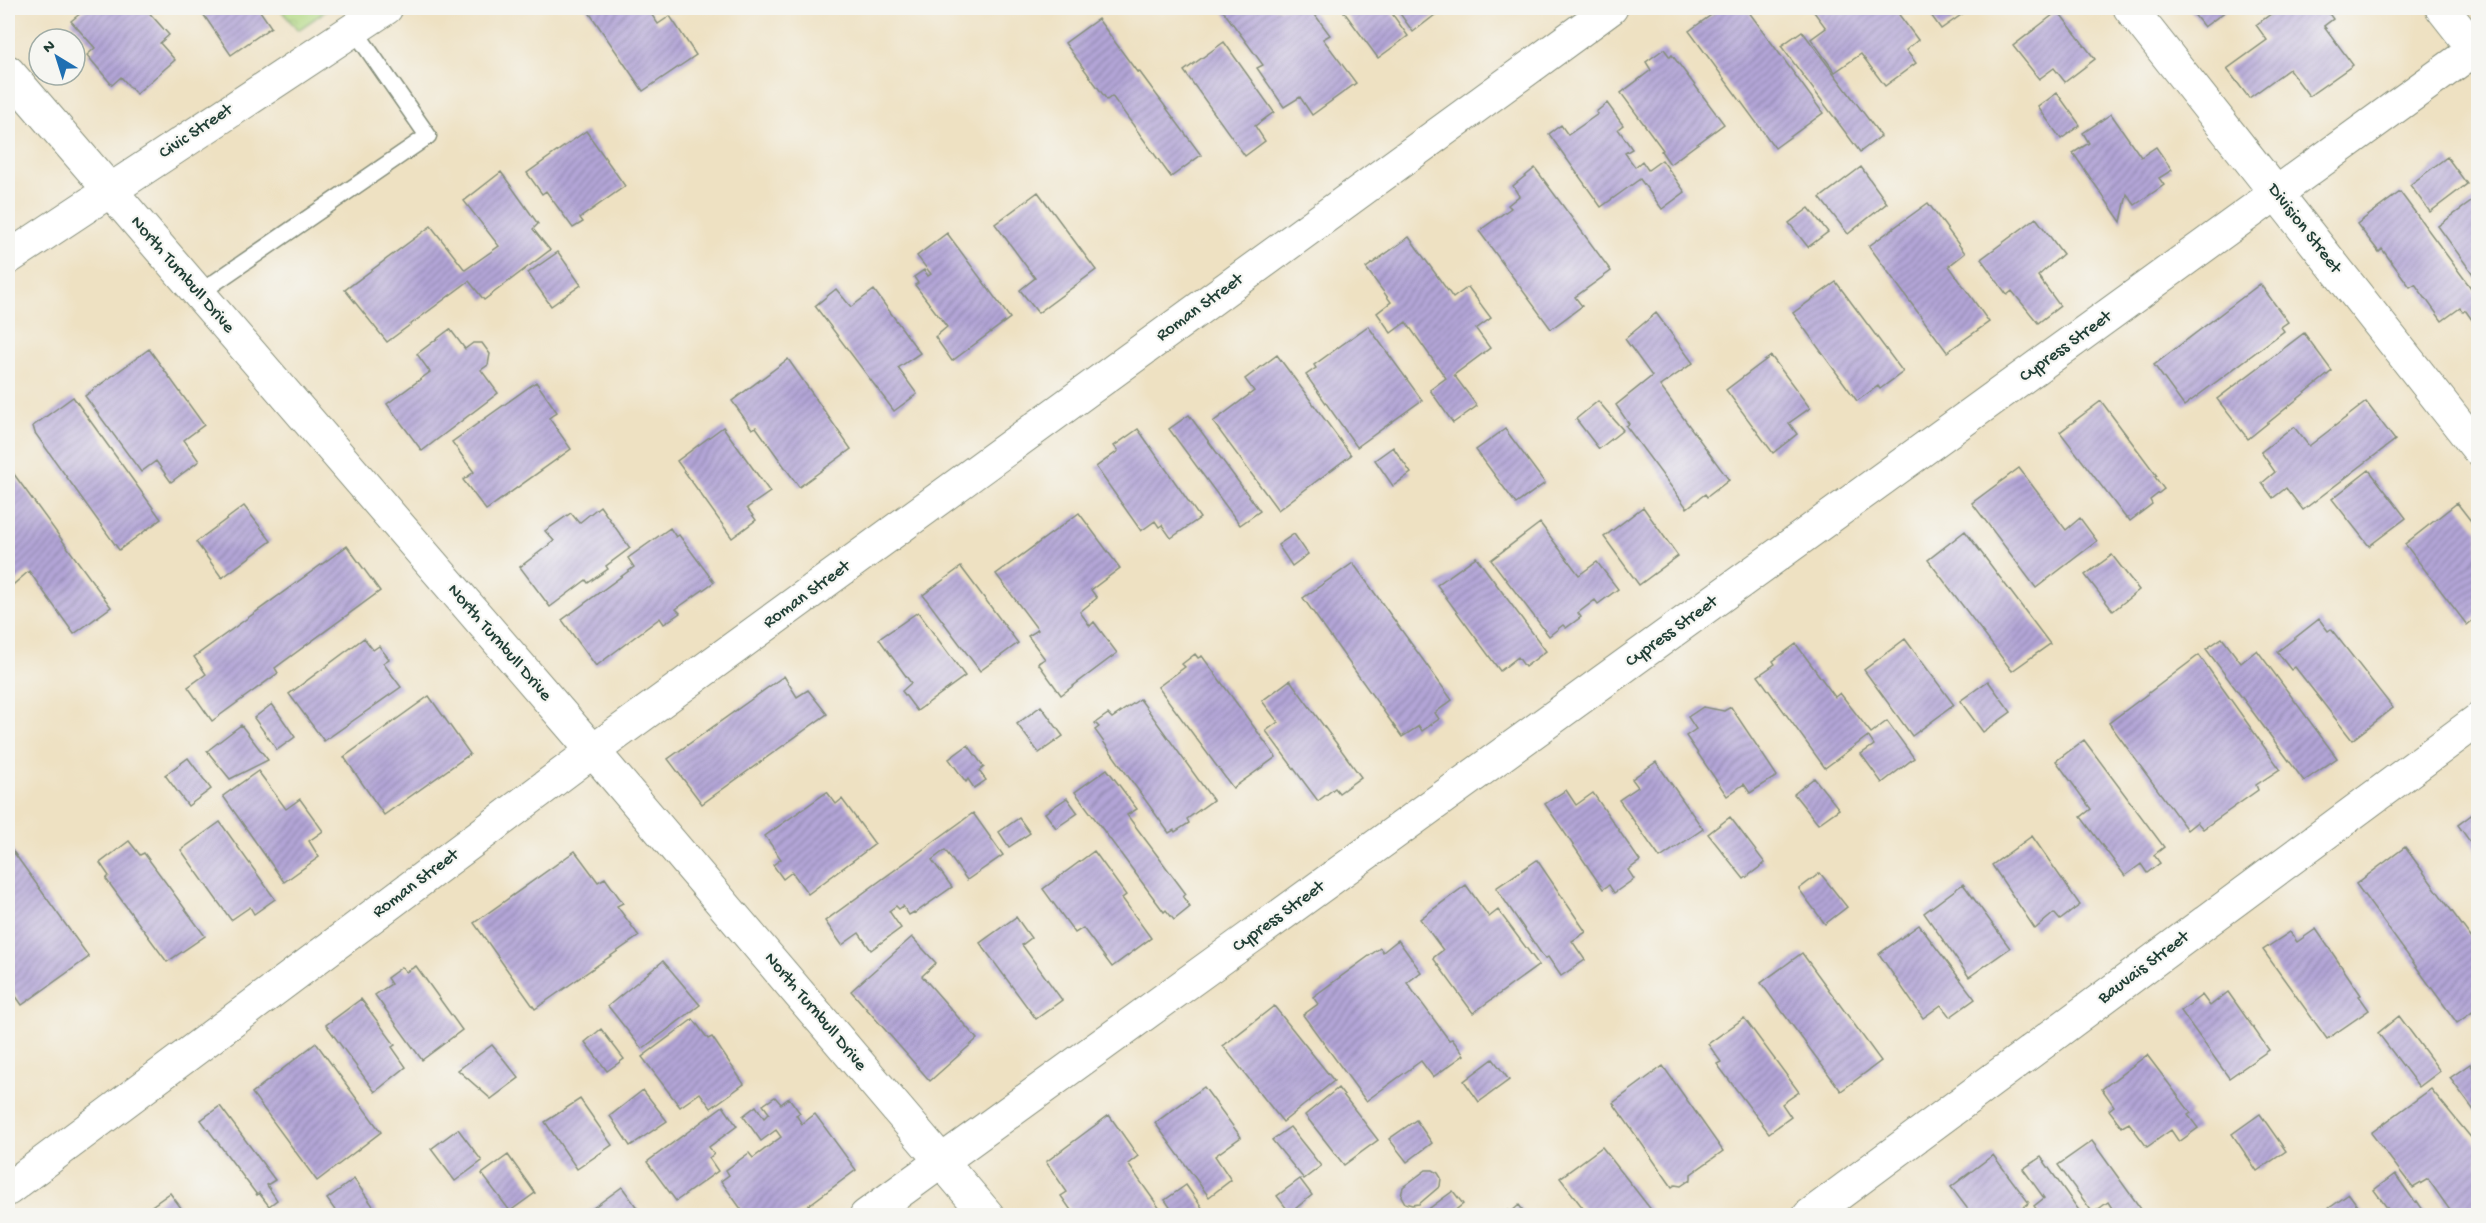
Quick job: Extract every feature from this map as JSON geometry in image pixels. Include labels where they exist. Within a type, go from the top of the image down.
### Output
[{"type":"street","name":"Civic Street","points":[[8,258],[386,8]]},
{"type":"street","name":"Roman Street","points":[[8,1189],[593,751],[1611,8]]},
{"type":"street","name":"Division Street","points":[[2130,8],[2478,448]]},
{"type":"street","points":[[2442,8],[2477,49]]},
{"type":"street","name":"Cypress Street","points":[[866,1215],[2477,49]]},
{"type":"street","name":"North Turnbull Drive","points":[[8,72],[593,751],[988,1215]]},
{"type":"street","name":"Bauvais Street","points":[[1809,1215],[2478,720]]},
{"type":"lane","points":[[198,294],[428,136],[353,28]]},
{"type":"green space","points":[[279,8],[330,8],[298,30]]},
{"type":"building","points":[[87,8],[145,8],[169,35],[160,43],[175,60],[136,94],[121,77],[112,85],[87,55],[95,48],[87,39],[87,27],[76,27],[71,21]]},
{"type":"building","points":[[199,8],[258,8],[271,27],[231,55]]},
{"type":"building","points":[[586,8],[647,8],[658,24],[670,16],[696,55],[643,91]]},
{"type":"building","points":[[1221,8],[1310,8],[1330,35],[1323,39],[1356,83],[1312,115],[1300,97],[1284,107],[1257,68],[1263,65]]},
{"type":"building","points":[[1341,8],[1388,8],[1408,36],[1378,58]]},
{"type":"building","points":[[1396,8],[1444,8],[1413,32]]},
{"type":"building","points":[[1721,8],[1746,8],[1823,113],[1775,148],[1689,31]]},
{"type":"building","points":[[1811,8],[1894,8],[1918,40],[1906,50],[1916,63],[1885,86],[1861,54],[1835,72],[1811,39],[1826,28]]},
{"type":"building","points":[[1926,8],[1971,8],[1941,29]]},
{"type":"building","points":[[2189,8],[2230,8],[2204,27]]},
{"type":"building","points":[[2279,8],[2325,8],[2333,19],[2324,26],[2353,65],[2309,96],[2289,69],[2249,98],[2227,69],[2267,40],[2256,25]]},
{"type":"building","points":[[2058,11],[2095,59],[2065,82],[2054,68],[2039,79],[2013,46]]},
{"type":"building","points":[[1098,19],[1201,155],[1171,177],[1112,96],[1107,100],[1065,43]]},
{"type":"building","points":[[1802,31],[1881,136],[1860,152],[1781,46]]},
{"type":"building","points":[[1224,42],[1274,112],[1255,126],[1265,141],[1245,156],[1184,71]]},
{"type":"building","points":[[1664,49],[1670,57],[1672,55],[1724,124],[1670,164],[1661,151],[1663,150],[1621,93],[1651,70],[1646,62]]},
{"type":"building","points":[[2057,93],[2080,125],[2061,139],[2038,107]]},
{"type":"building","points":[[1607,103],[1623,125],[1618,129],[1632,149],[1625,153],[1635,167],[1642,161],[1648,170],[1662,160],[1685,192],[1662,209],[1640,179],[1601,207],[1549,134],[1561,125],[1568,135],[1598,114],[1596,112]]},
{"type":"building","points":[[2111,114],[2141,157],[2156,147],[2172,170],[2159,178],[2164,185],[2135,205],[2127,194],[2121,222],[2073,153],[2089,143],[2083,133]]},
{"type":"building","points":[[586,131],[625,186],[580,218],[583,222],[573,228],[546,191],[542,194],[527,173]]},
{"type":"building","points":[[2447,157],[2467,184],[2430,212],[2410,185]]},
{"type":"building","points":[[1861,167],[1887,203],[1848,234],[1820,198]]},
{"type":"building","points":[[1535,168],[1611,271],[1575,297],[1582,306],[1551,329],[1479,231],[1511,208],[1508,205],[1519,196],[1513,186]]},
{"type":"building","points":[[501,172],[538,224],[533,229],[550,250],[484,300],[469,281],[387,342],[345,290],[431,226],[465,270],[499,246],[464,201]]},
{"type":"building","points":[[1038,192],[1096,270],[1038,313],[1020,290],[1035,278],[995,224]]},
{"type":"building","points":[[2400,192],[2477,296],[2478,322],[2475,324],[2465,310],[2463,312],[2460,308],[2442,321],[2415,284],[2410,287],[2382,249],[2379,252],[2357,224]]},
{"type":"building","points":[[2478,197],[2478,281],[2438,226]]},
{"type":"building","points":[[1928,203],[1965,253],[1949,266],[1989,322],[1947,352],[1869,246]]},
{"type":"building","points":[[1809,208],[1828,232],[1808,247],[1789,223]]},
{"type":"building","points":[[2036,218],[2063,254],[2038,276],[2060,306],[2038,323],[2012,291],[2007,295],[1981,259]]},
{"type":"building","points":[[947,233],[1010,318],[952,361],[935,337],[947,327],[915,285],[918,283],[914,277],[924,270],[928,276],[931,274],[917,256]]},
{"type":"building","points":[[1409,237],[1453,298],[1468,287],[1491,318],[1476,329],[1490,348],[1454,375],[1477,406],[1453,423],[1430,390],[1446,378],[1406,322],[1391,333],[1377,313],[1391,302],[1366,268]]},
{"type":"building","points":[[558,252],[581,285],[551,306],[528,273]]},
{"type":"building","points":[[1836,282],[1903,372],[1880,389],[1878,386],[1857,401],[1793,313]]},
{"type":"building","points":[[2260,284],[2288,322],[2281,327],[2284,331],[2184,406],[2154,365]]},
{"type":"building","points":[[836,289],[851,307],[874,290],[920,353],[898,368],[917,394],[894,411],[815,306]]},
{"type":"building","points":[[1656,313],[1693,363],[1660,386],[1729,480],[1707,497],[1705,494],[1687,508],[1626,426],[1629,424],[1616,405],[1652,376],[1625,339]]},
{"type":"building","points":[[1368,326],[1422,400],[1357,447],[1306,375],[1316,368],[1314,365]]},
{"type":"building","points":[[450,329],[465,349],[473,343],[482,343],[490,354],[488,365],[481,370],[498,393],[422,451],[387,404],[430,372],[417,354]]},
{"type":"building","points":[[2304,333],[2332,371],[2248,439],[2217,399]]},
{"type":"building","points":[[149,349],[204,425],[184,440],[199,461],[171,482],[156,461],[141,472],[85,396]]},
{"type":"building","points":[[1277,355],[1351,455],[1278,510],[1213,422],[1254,391],[1245,379]]},
{"type":"building","points":[[1771,356],[1810,408],[1789,423],[1797,434],[1773,453],[1726,390]]},
{"type":"building","points":[[788,359],[851,449],[799,487],[756,427],[752,429],[732,401]]},
{"type":"building","points":[[536,382],[557,412],[549,418],[571,449],[486,510],[463,480],[474,472],[452,442]]},
{"type":"building","points":[[73,397],[161,519],[119,550],[35,433],[33,426]]},
{"type":"building","points":[[1598,401],[1623,430],[1599,449],[1576,419]]},
{"type":"building","points":[[2101,401],[2157,476],[2155,477],[2164,489],[2150,500],[2152,504],[2130,521],[2060,432]]},
{"type":"building","points":[[2366,402],[2395,440],[2303,510],[2286,488],[2273,498],[2262,483],[2275,472],[2261,452],[2294,427],[2309,446]]},
{"type":"building","points":[[1189,415],[1260,511],[1240,525],[1169,429]]},
{"type":"building","points":[[723,427],[770,492],[747,508],[756,520],[732,538],[677,461]]},
{"type":"building","points":[[1138,429],[1200,518],[1171,538],[1162,525],[1159,527],[1155,521],[1141,531],[1096,467],[1118,451],[1114,446]]},
{"type":"building","points":[[1505,429],[1545,483],[1516,504],[1476,450]]},
{"type":"building","points":[[1393,447],[1411,473],[1393,486],[1375,460]]},
{"type":"building","points":[[8,466],[111,607],[74,634],[29,571],[8,589]]},
{"type":"building","points":[[2019,468],[2066,530],[2080,518],[2097,541],[2036,588],[1972,503]]},
{"type":"building","points":[[2369,470],[2406,518],[2369,546],[2332,499]]},
{"type":"building","points":[[2457,503],[2478,530],[2478,616],[2467,625],[2405,544]]},
{"type":"building","points":[[244,506],[271,541],[222,578],[196,542]]},
{"type":"building","points":[[600,506],[630,548],[606,566],[608,569],[588,583],[586,580],[550,607],[520,567],[554,541],[545,531],[571,513],[579,523]]},
{"type":"building","points":[[1643,507],[1678,556],[1639,585],[1604,537]]},
{"type":"building","points":[[1079,513],[1120,568],[1091,590],[1097,598],[1080,612],[1090,626],[1094,622],[1117,653],[1061,695],[1038,663],[1045,659],[1028,636],[1038,630],[996,574]]},
{"type":"building","points":[[1540,523],[1579,575],[1597,562],[1618,589],[1598,604],[1595,600],[1578,613],[1581,617],[1566,628],[1563,625],[1549,636],[1491,560]]},
{"type":"building","points":[[670,528],[676,537],[679,535],[714,582],[676,609],[680,613],[664,624],[660,618],[596,666],[562,620],[634,567],[628,558]]},
{"type":"building","points":[[1965,531],[2050,644],[2012,671],[1928,560]]},
{"type":"building","points":[[1294,534],[1308,554],[1292,566],[1278,545]]},
{"type":"building","points":[[347,546],[380,591],[275,668],[278,673],[212,721],[188,687],[206,674],[194,657]]},
{"type":"building","points":[[2112,555],[2139,590],[2113,611],[2085,575]]},
{"type":"building","points":[[1476,557],[1546,651],[1525,667],[1518,657],[1500,671],[1437,585]]},
{"type":"building","points":[[1353,563],[1452,700],[1435,713],[1439,719],[1422,731],[1419,726],[1402,737],[1303,598]]},
{"type":"building","points":[[961,567],[1018,643],[980,671],[923,595]]},
{"type":"building","points":[[918,612],[965,676],[917,711],[902,691],[911,683],[879,639]]},
{"type":"building","points":[[2319,619],[2328,631],[2331,629],[2393,708],[2352,740],[2295,667],[2291,670],[2277,652]]},
{"type":"building","points":[[364,638],[373,650],[379,646],[389,659],[383,663],[401,687],[324,741],[289,694]]},
{"type":"building","points":[[2222,638],[2241,663],[2257,650],[2337,758],[2304,781],[2206,649]]},
{"type":"building","points":[[1905,639],[1954,705],[1912,736],[1864,670]]},
{"type":"building","points":[[1796,644],[1835,697],[1840,693],[1871,733],[1887,721],[1914,758],[1882,783],[1861,754],[1874,745],[1868,736],[1825,768],[1758,676],[1775,664],[1773,661]]},
{"type":"building","points":[[1195,654],[1198,658],[1202,656],[1276,757],[1233,788],[1158,687],[1185,667],[1182,664]]},
{"type":"building","points":[[2199,655],[2280,769],[2256,785],[2258,790],[2203,829],[2197,822],[2187,830],[2109,723]]},
{"type":"building","points":[[784,676],[797,697],[808,690],[827,714],[702,804],[668,759]]},
{"type":"building","points":[[1290,680],[1361,777],[1339,793],[1335,788],[1318,801],[1266,731],[1278,722],[1262,701]]},
{"type":"building","points":[[1988,681],[2011,712],[1983,732],[1960,701]]},
{"type":"building","points":[[429,696],[470,754],[384,815],[344,757]]},
{"type":"building","points":[[1140,699],[1213,800],[1187,819],[1189,823],[1175,832],[1174,830],[1169,833],[1095,730],[1099,727],[1095,723],[1108,714],[1112,718]]},
{"type":"building","points":[[272,704],[295,737],[277,750],[254,718]]},
{"type":"building","points":[[1041,706],[1063,736],[1039,753],[1017,724]]},
{"type":"building","points":[[1703,707],[1724,711],[1731,707],[1777,776],[1750,793],[1744,784],[1727,796],[1686,736],[1696,729],[1688,717]]},
{"type":"building","points":[[241,725],[268,760],[230,779],[207,751]]},
{"type":"building","points":[[2084,740],[2164,847],[2154,855],[2160,863],[2147,873],[2141,864],[2125,876],[2081,817],[2091,809],[2056,761]]},
{"type":"building","points":[[968,745],[984,767],[979,771],[986,780],[974,788],[968,779],[966,782],[949,759]]},
{"type":"building","points":[[188,758],[211,789],[188,806],[165,775]]},
{"type":"building","points":[[1656,762],[1703,829],[1660,858],[1619,800],[1638,787],[1632,779]]},
{"type":"building","points":[[1107,769],[1137,809],[1127,815],[1186,894],[1183,897],[1190,907],[1174,920],[1166,910],[1164,912],[1075,792]]},
{"type":"building","points":[[258,771],[286,809],[300,799],[323,831],[309,841],[319,857],[284,882],[223,796]]},
{"type":"building","points":[[1814,778],[1839,809],[1818,824],[1794,794]]},
{"type":"building","points":[[1566,790],[1576,805],[1593,793],[1640,861],[1628,870],[1634,879],[1614,893],[1609,885],[1603,889],[1545,804]]},
{"type":"building","points":[[827,792],[836,804],[842,799],[875,844],[808,894],[792,872],[783,879],[773,865],[781,859],[765,836]]},
{"type":"building","points":[[1067,798],[1078,813],[1056,828],[1045,813]]},
{"type":"building","points":[[2478,810],[2478,853],[2458,825]]},
{"type":"building","points":[[973,813],[1003,855],[967,880],[945,850],[932,860],[952,887],[915,913],[909,915],[903,906],[899,909],[896,906],[889,911],[901,928],[871,950],[859,933],[842,945],[825,921]]},
{"type":"building","points":[[1730,817],[1765,863],[1744,879],[1708,834]]},
{"type":"building","points":[[1019,818],[1030,833],[1009,847],[999,832]]},
{"type":"building","points":[[220,822],[275,899],[254,914],[250,907],[231,920],[181,850]]},
{"type":"building","points":[[2032,836],[2080,905],[2060,920],[2054,913],[2035,929],[1992,865]]},
{"type":"building","points":[[129,841],[140,855],[144,853],[205,936],[167,962],[106,879],[109,876],[100,863]]},
{"type":"building","points":[[2405,847],[2478,947],[2478,1008],[2457,1023],[2356,884]]},
{"type":"building","points":[[12,850],[89,957],[22,1005],[8,985],[8,853]]},
{"type":"building","points":[[575,851],[598,882],[605,878],[623,903],[617,906],[639,936],[535,1009],[474,923]]},
{"type":"building","points":[[1094,851],[1126,895],[1122,898],[1151,938],[1112,967],[1083,928],[1075,933],[1043,889]]},
{"type":"building","points":[[1537,860],[1586,932],[1572,941],[1585,960],[1561,976],[1548,957],[1545,959],[1496,888]]},
{"type":"building","points":[[1820,873],[1847,907],[1825,924],[1799,889]]},
{"type":"building","points":[[1963,884],[2010,948],[1969,977],[1924,913]]},
{"type":"building","points":[[1466,885],[1489,917],[1498,910],[1539,965],[1473,1013],[1433,958],[1443,950],[1420,919]]},
{"type":"building","points":[[1016,917],[1031,938],[1022,945],[1062,1000],[1036,1019],[980,943]]},
{"type":"building","points":[[1919,925],[1975,999],[1950,1017],[1941,1005],[1923,1018],[1879,954]]},
{"type":"building","points":[[2316,929],[2369,1010],[2327,1039],[2263,950],[2290,932],[2297,942]]},
{"type":"building","points":[[912,937],[936,963],[922,976],[977,1039],[930,1081],[851,991]]},
{"type":"building","points":[[1398,940],[1421,972],[1407,983],[1449,1040],[1452,1039],[1464,1055],[1433,1077],[1421,1061],[1366,1101],[1303,1015],[1318,1004],[1313,997],[1380,948],[1383,952]]},
{"type":"building","points":[[1802,953],[1881,1061],[1841,1091],[1761,983]]},
{"type":"building","points":[[663,961],[700,1005],[642,1049],[608,1006]]},
{"type":"building","points":[[416,966],[462,1030],[422,1060],[375,995],[391,984],[387,978],[402,967],[406,972]]},
{"type":"building","points":[[2228,992],[2269,1050],[2229,1078],[2181,1011],[2202,995],[2210,1006]]},
{"type":"building","points":[[361,999],[395,1045],[392,1047],[406,1067],[375,1092],[326,1025]]},
{"type":"building","points":[[1274,1006],[1334,1081],[1283,1122],[1223,1046]]},
{"type":"building","points":[[2399,1016],[2440,1071],[2419,1087],[2378,1033]]},
{"type":"building","points":[[1744,1018],[1799,1092],[1782,1104],[1791,1117],[1769,1133],[1717,1064],[1721,1062],[1708,1044]]},
{"type":"building","points":[[693,1019],[708,1039],[712,1037],[744,1084],[711,1108],[700,1093],[680,1107],[642,1057]]},
{"type":"building","points":[[601,1029],[624,1059],[607,1071],[585,1042]]},
{"type":"building","points":[[316,1043],[381,1132],[317,1181],[252,1093]]},
{"type":"building","points":[[492,1045],[519,1078],[491,1099],[458,1070]]},
{"type":"building","points":[[2147,1055],[2191,1113],[2188,1115],[2198,1128],[2179,1142],[2171,1130],[2147,1147],[2129,1123],[2122,1127],[2109,1110],[2114,1106],[2102,1089]]},
{"type":"building","points":[[1493,1059],[1509,1080],[1479,1102],[1464,1081]]},
{"type":"building","points":[[2470,1064],[2478,1075],[2478,1116],[2450,1078]]},
{"type":"building","points":[[1663,1066],[1723,1151],[1691,1174],[1691,1179],[1681,1186],[1672,1187],[1613,1103]]},
{"type":"building","points":[[1204,1087],[1241,1137],[1215,1156],[1231,1180],[1209,1197],[1155,1123]]},
{"type":"building","points":[[1338,1088],[1378,1140],[1344,1165],[1305,1115]]},
{"type":"building","points":[[2431,1089],[2478,1146],[2478,1216],[2454,1216],[2428,1179],[2413,1188],[2371,1133]]},
{"type":"building","points":[[643,1090],[667,1121],[630,1146],[610,1116]]},
{"type":"building","points":[[775,1097],[781,1104],[789,1098],[800,1113],[796,1115],[802,1124],[815,1114],[856,1170],[794,1216],[746,1216],[721,1181],[729,1175],[726,1170],[749,1153],[753,1158],[781,1137],[776,1130],[761,1141],[743,1116],[756,1106],[764,1118],[769,1113],[763,1105]]},
{"type":"building","points":[[580,1099],[612,1145],[577,1169],[545,1122]]},
{"type":"building","points":[[220,1106],[275,1180],[267,1185],[277,1200],[269,1206],[259,1193],[257,1195],[201,1120]]},
{"type":"building","points":[[723,1106],[737,1126],[709,1147],[714,1154],[709,1158],[718,1171],[676,1201],[647,1162]]},
{"type":"building","points":[[2260,1114],[2286,1151],[2257,1171],[2232,1134]]},
{"type":"building","points":[[1109,1115],[1138,1156],[1128,1164],[1165,1216],[1075,1216],[1061,1196],[1067,1192],[1046,1162]]},
{"type":"building","points":[[1416,1120],[1432,1143],[1407,1162],[1389,1139]]},
{"type":"building","points":[[1290,1127],[1321,1166],[1304,1179],[1272,1140]]},
{"type":"building","points":[[458,1129],[482,1161],[455,1181],[431,1149]]},
{"type":"building","points":[[2092,1141],[2146,1216],[2117,1216],[2108,1202],[2093,1213],[2058,1165]]},
{"type":"building","points":[[1602,1147],[1656,1216],[1589,1216],[1560,1178]]},
{"type":"building","points":[[508,1155],[535,1193],[510,1211],[482,1174]]},
{"type":"building","points":[[1993,1155],[2029,1203],[2021,1209],[2025,1216],[1973,1216],[1951,1187]]},
{"type":"building","points":[[2041,1157],[2083,1216],[2041,1216],[2034,1206],[2044,1198],[2023,1169]]},
{"type":"building","points":[[1426,1170],[1438,1173],[1441,1178],[1440,1186],[1419,1204],[1405,1203],[1401,1196],[1403,1187]]},
{"type":"building","points":[[2395,1174],[2427,1216],[2393,1216],[2374,1190]]},
{"type":"building","points":[[354,1179],[380,1216],[339,1216],[327,1199]]},
{"type":"building","points":[[1300,1179],[1312,1195],[1290,1213],[1277,1196]]},
{"type":"building","points":[[1186,1185],[1208,1216],[1176,1216],[1165,1200]]},
{"type":"building","points":[[622,1187],[643,1216],[582,1216]]},
{"type":"building","points":[[1453,1191],[1463,1204],[1448,1216],[1419,1216]]},
{"type":"building","points":[[170,1193],[187,1216],[154,1216],[149,1208]]},
{"type":"building","points":[[2349,1194],[2365,1216],[2318,1216]]},
{"type":"building","points":[[1519,1205],[1527,1216],[1500,1216],[1508,1210],[1510,1213]]}]
